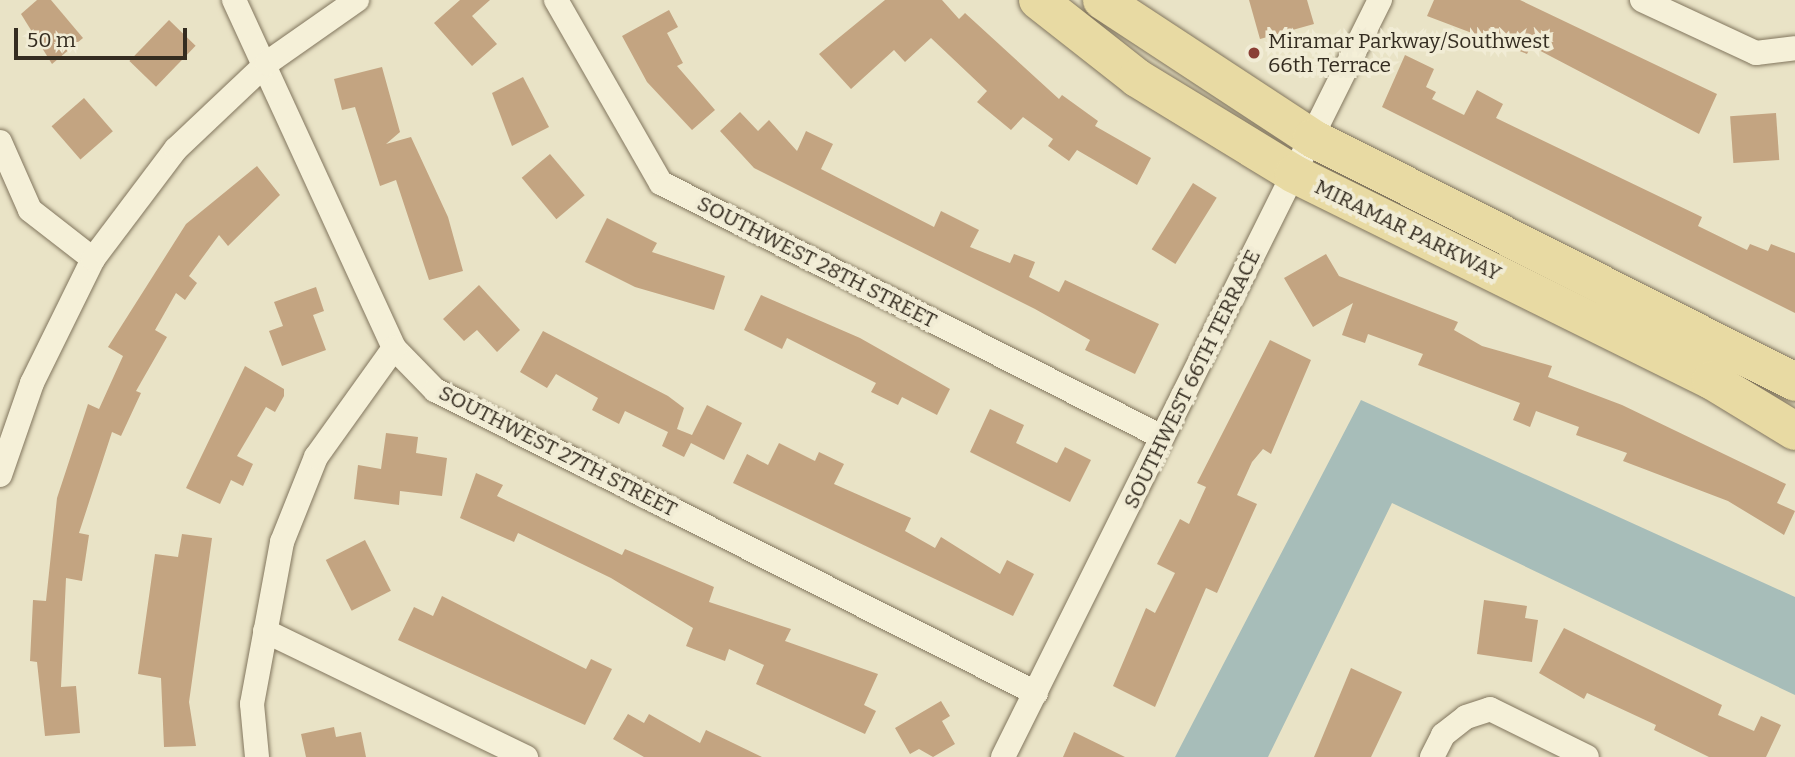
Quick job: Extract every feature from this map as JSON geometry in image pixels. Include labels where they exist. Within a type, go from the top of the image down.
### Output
[{"type":"main road","name":"MIRAMAR PARKWAY","points":[[1038,0],[1137,78],[1294,174],[1711,380],[1795,431]]},
{"type":"main road","name":"MIRAMAR PARKWAY","points":[[1102,0],[1312,138],[1795,382]]},
{"type":"street","name":"SOUTHWEST 27TH STREET","points":[[234,0],[267,63],[394,348],[435,390],[1036,692]]},
{"type":"street","points":[[0,475],[32,383],[93,259],[176,149],[267,63],[357,0]]},
{"type":"street","name":"SOUTHWEST 28TH STREET","points":[[556,0],[661,183],[1162,437]]},
{"type":"street","name":"SOUTHWEST 66TH TERRACE","points":[[1003,757],[1380,0]]},
{"type":"street","points":[[1642,0],[1756,53],[1795,48]]},
{"type":"street","points":[[0,142],[30,210],[93,259]]},
{"type":"street","points":[[257,757],[252,704],[282,542],[316,457],[394,348]]},
{"type":"street","points":[[265,631],[526,757]]},
{"type":"street","points":[[1432,757],[1443,735],[1466,717],[1490,709],[1587,757]]},
{"type":"water","points":[[1361,400],[1795,597],[1795,695],[1392,503],[1268,757],[1175,757]]},
{"type":"building","points":[[37,0],[51,0],[83,38],[52,64],[21,14]]},
{"type":"building","points":[[460,0],[490,0],[472,16],[497,44],[472,66],[434,23]]},
{"type":"building","points":[[885,0],[942,0],[959,19],[965,13],[1059,99],[1062,95],[1098,121],[1095,126],[1151,158],[1137,185],[1077,150],[1069,161],[1048,146],[1053,139],[1023,117],[1011,130],[977,102],[987,91],[931,38],[905,62],[894,50],[851,89],[819,54]]},
{"type":"building","points":[[1249,0],[1307,0],[1314,24],[1260,39]]},
{"type":"building","points":[[1434,0],[1520,0],[1717,94],[1699,134],[1531,46],[1527,54],[1427,16]]},
{"type":"building","points":[[669,10],[678,27],[667,33],[683,63],[677,66],[715,110],[692,130],[647,82],[622,36]]},
{"type":"building","points":[[169,20],[196,46],[156,87],[129,61]]},
{"type":"building","points":[[1405,55],[1434,69],[1426,87],[1436,92],[1432,99],[1464,115],[1477,90],[1503,104],[1496,118],[1702,217],[1698,226],[1747,250],[1750,244],[1768,251],[1771,244],[1795,253],[1795,313],[1382,107]]},
{"type":"building","points":[[382,67],[400,132],[386,144],[411,137],[448,217],[463,271],[429,280],[396,180],[380,186],[355,107],[342,110],[334,79]]},
{"type":"building","points":[[523,77],[549,127],[512,146],[492,93]]},
{"type":"building","points":[[84,98],[113,131],[80,159],[52,126]]},
{"type":"building","points":[[740,112],[758,131],[769,120],[797,151],[806,131],[833,144],[821,169],[934,227],[941,211],[979,230],[970,247],[1010,263],[1014,254],[1035,262],[1029,277],[1059,292],[1065,280],[1159,324],[1135,374],[1085,350],[1090,340],[1035,309],[754,168],[720,131]]},
{"type":"building","points":[[1776,113],[1779,160],[1733,163],[1730,116]]},
{"type":"building","points":[[550,154],[585,195],[556,219],[522,178]]},
{"type":"building","points":[[257,166],[280,195],[228,246],[219,235],[189,276],[197,283],[185,300],[176,293],[155,330],[167,337],[136,391],[141,393],[121,436],[112,432],[79,533],[89,535],[82,581],[66,578],[61,687],[76,686],[80,733],[45,736],[37,662],[30,661],[33,600],[46,601],[57,498],[88,404],[99,409],[123,356],[108,347],[186,224]]},
{"type":"building","points":[[1193,183],[1217,198],[1175,264],[1152,249]]},
{"type":"building","points":[[607,218],[657,243],[652,252],[725,276],[714,310],[635,287],[585,262]]},
{"type":"building","points":[[1326,254],[1339,276],[1458,322],[1454,330],[1482,346],[1552,366],[1548,377],[1622,405],[1786,484],[1777,503],[1795,511],[1784,535],[1728,501],[1623,461],[1627,453],[1576,435],[1579,427],[1536,411],[1530,427],[1513,420],[1520,403],[1418,365],[1423,354],[1368,334],[1365,343],[1342,335],[1353,303],[1313,327],[1284,278]]},
{"type":"building","points":[[479,285],[520,330],[497,352],[477,330],[464,341],[443,319]]},
{"type":"building","points":[[316,287],[324,311],[313,315],[326,350],[282,366],[269,331],[283,326],[274,302]]},
{"type":"building","points":[[761,295],[860,338],[950,389],[937,415],[902,397],[898,405],[871,392],[876,383],[787,338],[782,349],[744,330]]},
{"type":"building","points":[[543,331],[668,396],[684,408],[677,429],[692,435],[707,405],[742,423],[724,460],[691,443],[684,457],[662,446],[668,432],[625,411],[619,424],[592,410],[598,398],[556,374],[547,388],[520,372]]},
{"type":"building","points":[[1270,340],[1311,360],[1271,454],[1263,449],[1252,462],[1237,495],[1257,504],[1217,593],[1206,588],[1155,707],[1113,686],[1146,608],[1155,613],[1175,573],[1157,564],[1180,519],[1189,524],[1206,487],[1197,483]]},
{"type":"building","points":[[245,366],[284,389],[284,396],[275,412],[266,407],[237,456],[253,464],[243,486],[231,480],[220,504],[186,488]]},
{"type":"building","points":[[990,409],[1024,425],[1016,443],[1057,463],[1065,447],[1091,460],[1070,502],[970,452]]},
{"type":"building","points":[[386,433],[418,437],[416,453],[447,458],[442,496],[400,491],[399,505],[354,499],[358,465],[381,469]]},
{"type":"building","points":[[779,443],[815,461],[819,452],[844,464],[834,484],[911,518],[905,531],[935,548],[941,537],[1000,574],[1007,560],[1034,574],[1013,616],[733,483],[747,454],[768,465]]},
{"type":"building","points":[[476,473],[503,485],[497,496],[622,555],[625,549],[714,587],[709,602],[791,629],[785,641],[878,674],[864,705],[876,711],[865,734],[756,684],[764,665],[729,649],[725,661],[686,646],[693,628],[611,578],[518,533],[514,542],[460,518]]},
{"type":"building","points":[[182,534],[212,538],[189,702],[196,746],[164,747],[161,678],[138,674],[155,554],[178,557]]},
{"type":"building","points":[[365,540],[391,591],[352,611],[326,560]]},
{"type":"building","points":[[442,596],[586,669],[591,659],[612,669],[585,725],[398,640],[414,607],[433,616]]},
{"type":"building","points":[[1484,600],[1527,606],[1525,618],[1538,620],[1532,662],[1477,654]]},
{"type":"building","points":[[1564,628],[1722,705],[1718,715],[1754,731],[1761,716],[1781,725],[1766,757],[1709,757],[1654,730],[1656,725],[1587,693],[1584,699],[1539,673]]},
{"type":"building","points":[[1351,668],[1402,692],[1371,757],[1314,757]]},
{"type":"building","points":[[941,701],[950,716],[942,721],[955,744],[933,757],[919,749],[910,754],[895,728]]},
{"type":"building","points":[[628,714],[644,723],[649,714],[700,743],[706,730],[762,757],[644,757],[613,739]]},
{"type":"building","points":[[334,727],[336,737],[361,732],[366,757],[306,757],[301,734]]},
{"type":"building","points":[[1074,732],[1125,757],[1063,757]]},
{"type":"place","name":"Miramar Parkway/Southwest 66th Terrace","points":[[1254,53]]}]
